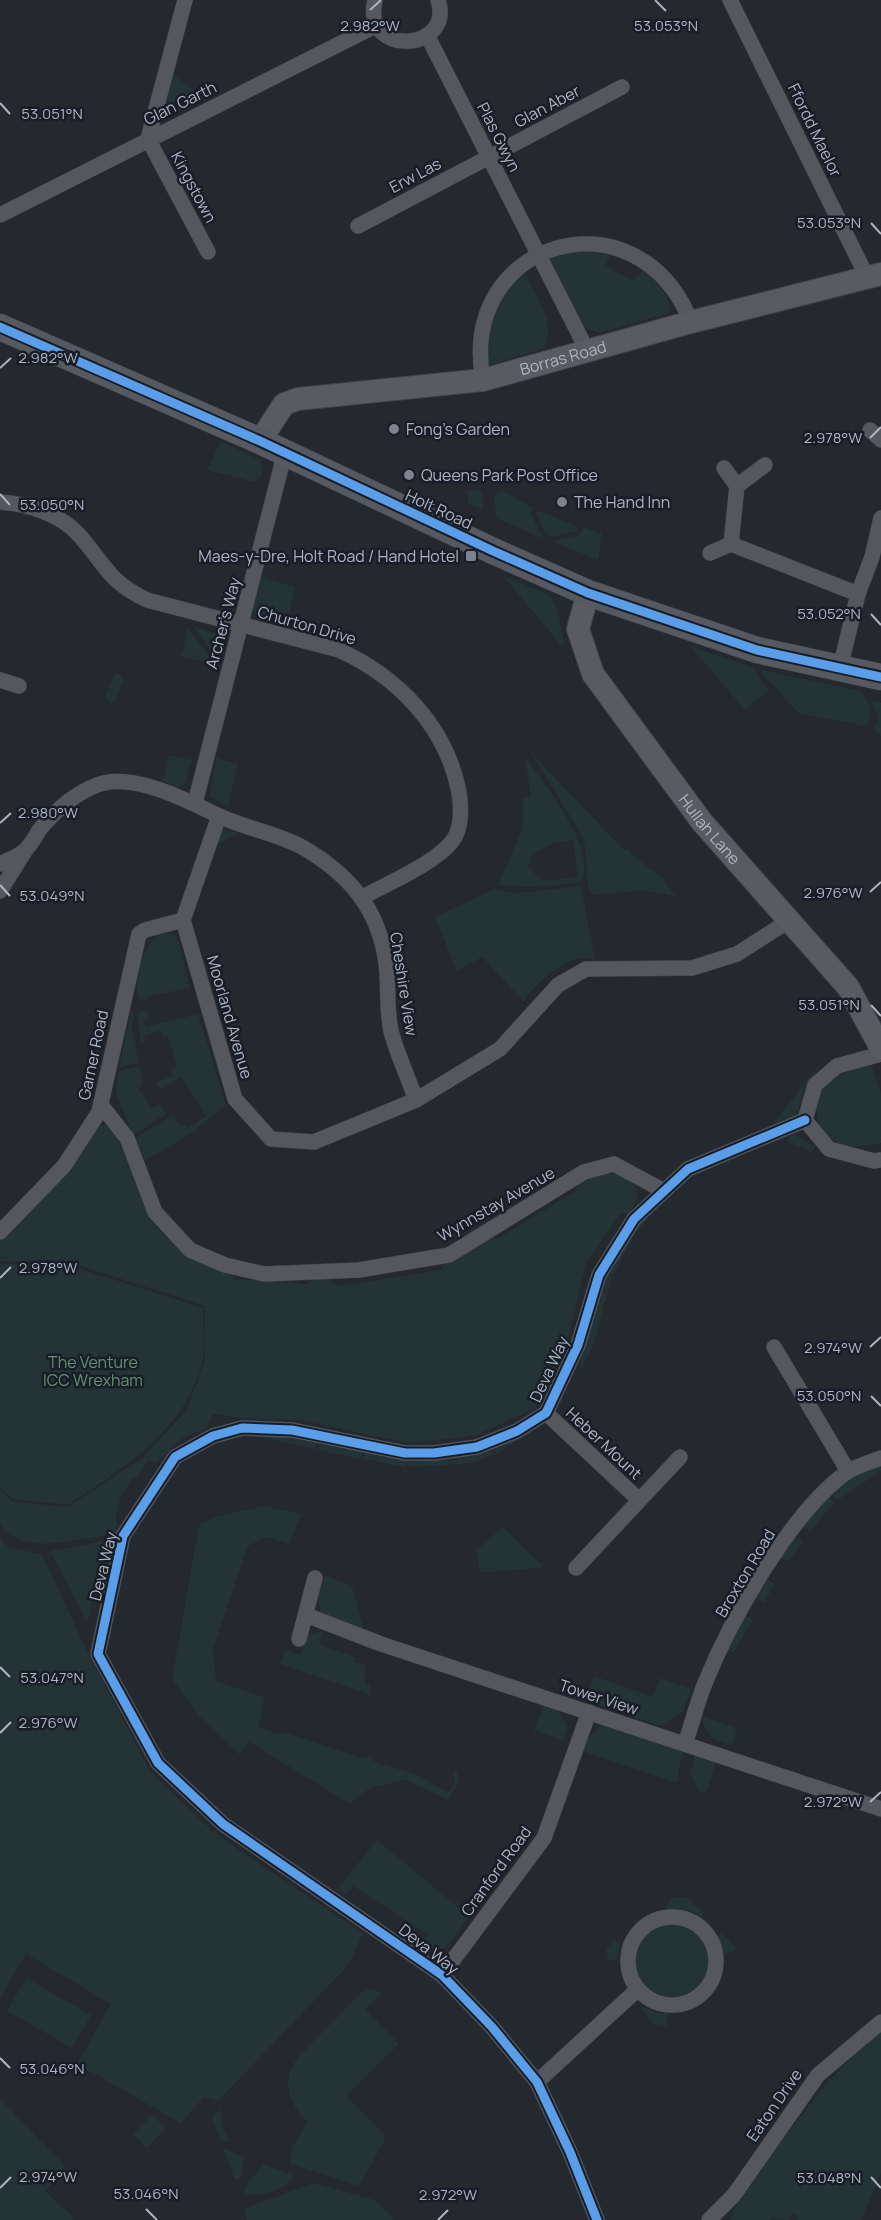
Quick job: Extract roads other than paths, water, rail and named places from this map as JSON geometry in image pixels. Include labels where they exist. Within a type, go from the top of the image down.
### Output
[{"type":"main road","name":"Holt Road","points":[[0,327],[285,452],[493,551],[588,593],[757,650],[881,677]]},
{"type":"street","points":[[148,139],[185,0]]},
{"type":"street","points":[[375,0],[373,14],[377,25],[383,33],[400,42],[419,40],[428,35],[439,16],[438,0]]},
{"type":"street","name":"Ffordd Maelor","points":[[730,0],[874,275]]},
{"type":"street","name":"Glan Garth","points":[[0,215],[377,25]]},
{"type":"street","name":"Plas Gwyn","points":[[428,35],[588,352]]},
{"type":"street","name":"Glan Aber","points":[[489,157],[622,87]]},
{"type":"street","name":"Kingstown","points":[[148,139],[208,252]]},
{"type":"street","name":"Erw Las","points":[[358,226],[489,157]]},
{"type":"street","points":[[483,380],[480,342],[484,318],[494,296],[512,274],[538,255],[571,244],[616,247],[638,256],[655,268],[672,285],[691,322]]},
{"type":"street","name":"Borras Road","points":[[260,441],[284,404],[298,399],[483,380],[691,322],[874,275]]},
{"type":"street","name":"Archer's Way","points":[[195,803],[285,452]]},
{"type":"street","points":[[737,486],[765,465]]},
{"type":"street","points":[[724,468],[737,486],[731,544]]},
{"type":"street","name":"Churton Drive","points":[[0,502],[17,503],[61,520],[80,536],[109,576],[126,590],[147,600],[339,650],[369,664],[399,688],[425,717],[444,747],[456,776],[460,798],[460,821],[455,836],[445,849],[363,897]]},
{"type":"street","points":[[840,668],[858,594],[877,559],[881,518]]},
{"type":"street","points":[[710,554],[731,544],[858,594]]},
{"type":"street","name":"Hullah Lane","points":[[588,593],[578,629],[593,674],[702,822],[848,987],[881,1048]]},
{"type":"street","points":[[0,680],[19,686]]},
{"type":"street","name":"Cheshire View","points":[[0,891],[25,851],[55,812],[82,792],[99,784],[133,782],[195,803],[219,816],[299,846],[334,870],[363,897],[377,927],[386,963],[387,1002],[391,1032],[416,1100]]},
{"type":"street","points":[[183,920],[219,816]]},
{"type":"street","points":[[0,864],[25,851]]},
{"type":"street","name":"Moorland Avenue","points":[[183,920],[235,1099],[271,1138],[314,1142],[416,1100],[500,1049],[558,985],[586,969],[692,968],[737,954],[790,920]]},
{"type":"street","name":"Garner Road","points":[[0,1233],[64,1166],[101,1105],[139,934],[145,930],[183,920]]},
{"type":"street","points":[[881,1054],[837,1066],[815,1085],[805,1120],[828,1149],[874,1161],[881,1160]]},
{"type":"street","name":"Wynnstay Avenue","points":[[101,1105],[127,1138],[155,1212],[190,1250],[225,1265],[264,1274],[358,1270],[449,1255],[584,1172],[614,1164],[664,1191]]},
{"type":"street","name":"Deva Way","points":[[597,2220],[570,2152],[537,2082],[492,2026],[442,1975],[223,1824],[158,1763],[98,1654],[123,1536],[175,1457],[213,1436],[242,1428],[271,1428],[405,1453],[434,1453],[477,1447],[517,1431],[546,1413],[578,1345],[599,1275],[634,1219],[688,1169],[805,1120]]},
{"type":"street","points":[[774,1347],[848,1472]]},
{"type":"street","name":"Heber Mount","points":[[546,1413],[638,1499]]},
{"type":"street","name":"Heber Mount","points":[[576,1568],[638,1499],[680,1457]]},
{"type":"street","name":"Broxton Road","points":[[686,1744],[705,1684],[743,1607],[790,1534],[818,1499],[848,1472],[881,1458]]},
{"type":"street","points":[[299,1639],[315,1578]]},
{"type":"street","name":"Tower View","points":[[306,1616],[381,1644],[881,1809]]},
{"type":"street","name":"Cranford Road","points":[[442,1975],[544,1838],[589,1712]]},
{"type":"street","points":[[662,1917],[677,1917],[692,1921],[704,1929],[717,1955],[714,1976],[702,1994],[690,2002],[676,2005],[662,2004],[648,1999],[638,1989],[630,1976],[628,1961],[630,1946],[643,1928],[662,1917]]},
{"type":"street","points":[[537,2082],[638,1989]]},
{"type":"street","name":"Eaton Drive","points":[[709,2220],[734,2195],[818,2075],[881,2022]]},
{"type":"place","name":"Fong's Garden","points":[[394,429]]},
{"type":"place","name":"Queens Park Post Office","points":[[409,475]]},
{"type":"place","name":"The Hand Inn","points":[[562,502]]},
{"type":"place","name":"Maes-y-Dre, Holt Road / Hand Hotel","points":[[471,556]]},
{"type":"park label","name":"The Venture ICC Wrexham","points":[[93,1371]]}]
